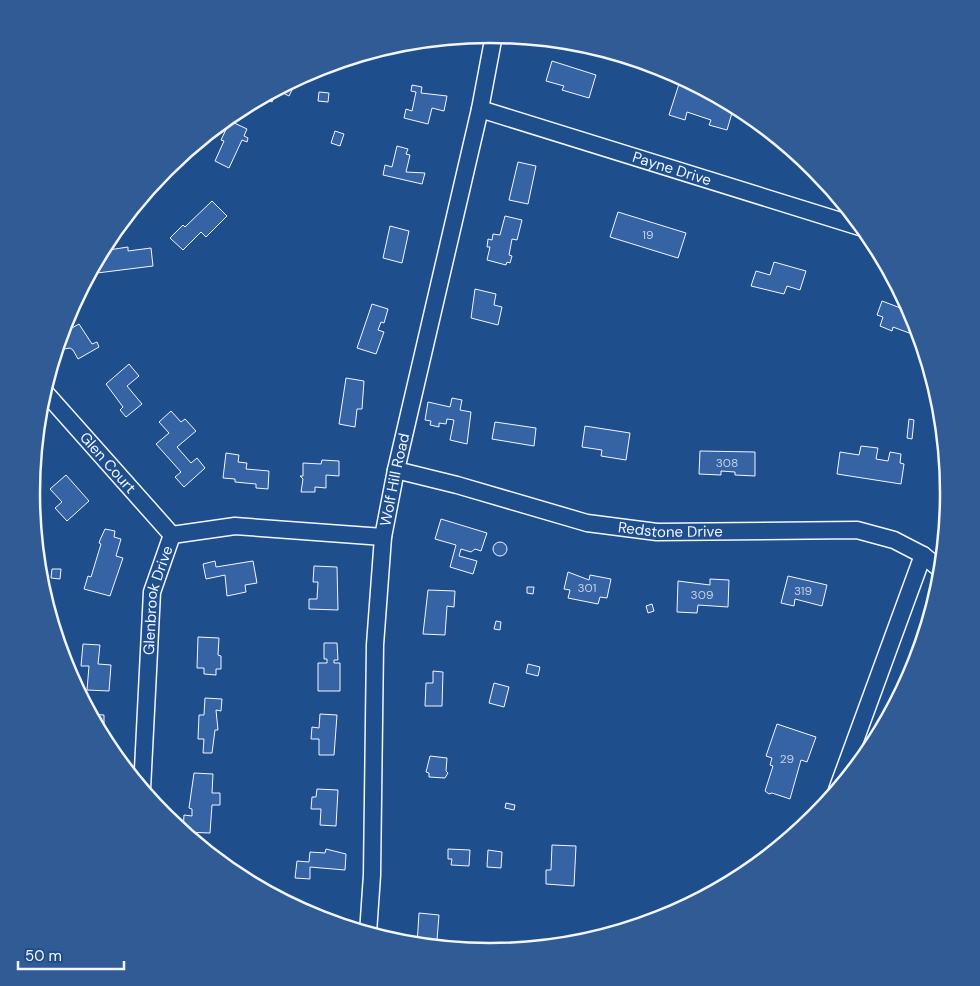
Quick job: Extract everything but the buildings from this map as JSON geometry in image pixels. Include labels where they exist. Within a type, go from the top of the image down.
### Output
[{"type":"street","name":"Wolf Hill Road","points":[[368,926],[372,875],[375,645],[383,537],[396,470],[480,110],[492,43]]},
{"type":"street","name":"Payne Drive","points":[[480,110],[850,224]]},
{"type":"street","name":"Glen Court","points":[[50,398],[172,535]]},
{"type":"street","name":"Redstone Drive","points":[[396,470],[587,523],[658,532],[857,530],[894,540],[923,555],[934,564]]},
{"type":"street","name":"Glenbrook Drive","points":[[143,779],[152,592],[172,535],[235,526],[383,537]]},
{"type":"street","points":[[844,770],[923,555]]}]
